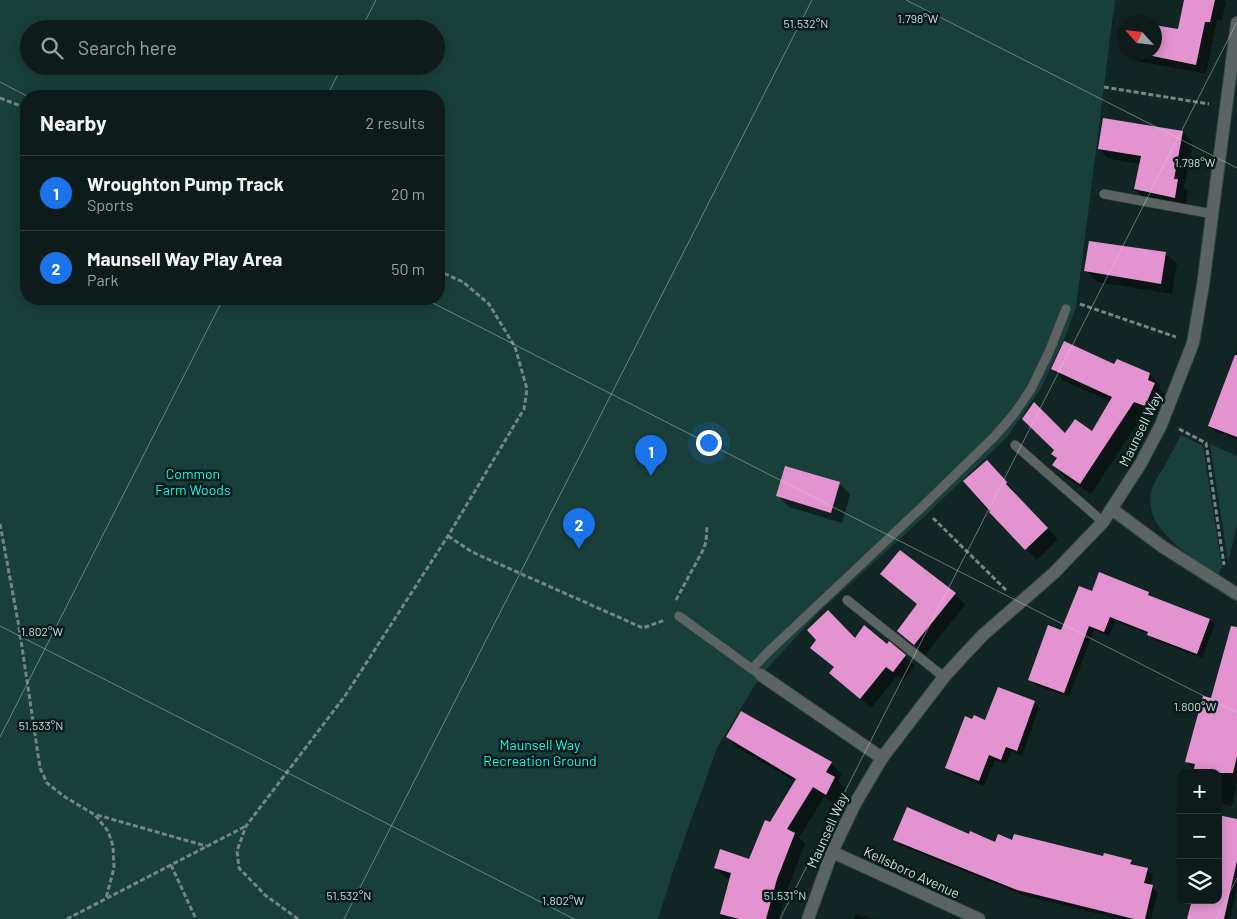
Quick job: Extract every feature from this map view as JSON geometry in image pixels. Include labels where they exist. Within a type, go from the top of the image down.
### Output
[{"type":"street","name":"Maunsell Way","points":[[808,919],[832,852],[856,802],[882,758],[944,677],[984,634],[1054,573],[1103,522],[1141,463],[1161,425],[1193,343],[1213,214],[1237,23]]},
{"type":"street","points":[[1112,510],[1163,547],[1237,594]]},
{"type":"street","points":[[756,672],[882,758]]},
{"type":"street","name":"Kellsboro Avenue","points":[[832,852],[979,919]]},
{"type":"lane","points":[[1104,194],[1213,214]]},
{"type":"lane","points":[[679,616],[756,672],[994,437],[1014,414],[1030,389],[1049,352],[1066,309]]},
{"type":"lane","points":[[1015,445],[1103,522]]},
{"type":"lane","points":[[847,600],[944,677]]},
{"type":"path","points":[[1104,87],[1226,106]]},
{"type":"path","points":[[0,98],[20,106]]},
{"type":"path","points":[[298,919],[265,895],[238,868],[237,851],[246,826],[345,696],[448,536],[524,409],[527,389],[515,347],[488,304],[463,282],[445,274]]},
{"type":"path","points":[[1066,309],[1079,303],[1193,343]]},
{"type":"path","points":[[1161,425],[1177,428],[1206,443],[1224,565],[1222,573],[1226,587]]},
{"type":"path","points":[[922,507],[1019,603]]},
{"type":"path","points":[[0,524],[19,627],[40,768],[47,783],[65,797],[95,815],[207,846]]},
{"type":"path","points":[[448,536],[472,552],[643,628],[665,620]]},
{"type":"path","points":[[95,815],[108,831],[113,846],[114,868],[106,898]]},
{"type":"path","points":[[67,919],[246,826]]},
{"type":"path","points":[[171,864],[196,919]]},
{"type":"green space","points":[[0,0],[1115,0],[1076,308],[1041,388],[1007,437],[923,518],[820,611],[761,675],[717,748],[674,868],[658,919],[0,919]]},
{"type":"green space","points":[[1181,435],[1203,446],[1222,567],[1218,575],[1171,540],[1161,529],[1154,517],[1150,503],[1155,481]]},
{"type":"green space","points":[[1210,444],[1237,456],[1237,526],[1228,562]]},
{"type":"building","points":[[1184,0],[1215,0],[1210,22],[1205,22],[1196,65],[1162,58],[1162,26],[1178,29]]},
{"type":"building","points":[[1103,118],[1183,131],[1174,179],[1178,179],[1175,198],[1134,189],[1141,156],[1098,149]]},
{"type":"building","points":[[1089,241],[1166,252],[1161,284],[1084,271]]},
{"type":"building","points":[[1064,341],[1114,364],[1117,359],[1150,373],[1148,380],[1155,383],[1145,406],[1134,402],[1080,484],[1052,465],[1057,458],[1051,454],[1054,450],[1022,419],[1034,402],[1065,433],[1075,419],[1092,431],[1112,397],[1051,369]]},
{"type":"building","points":[[1235,355],[1237,355],[1237,437],[1208,426]]},
{"type":"building","points":[[987,460],[1007,482],[1006,484],[1048,528],[1025,550],[963,481]]},
{"type":"building","points":[[785,466],[840,482],[831,513],[776,496]]},
{"type":"building","points":[[900,550],[956,593],[914,645],[897,631],[917,604],[880,574]]},
{"type":"building","points":[[1099,572],[1149,592],[1148,595],[1210,619],[1197,654],[1147,635],[1148,632],[1110,617],[1104,632],[1089,626],[1064,693],[1028,680],[1048,625],[1061,630],[1079,586],[1092,591]]},
{"type":"building","points":[[828,610],[855,638],[864,625],[887,644],[889,641],[906,655],[893,672],[886,667],[860,699],[829,673],[834,667],[810,648],[816,640],[807,630]]},
{"type":"building","points":[[1231,626],[1237,627],[1237,756],[1233,773],[1222,773],[1222,769],[1194,769],[1195,764],[1185,762],[1203,696],[1211,698]]},
{"type":"building","points":[[998,687],[1035,701],[1017,751],[1006,747],[1001,760],[989,755],[979,781],[945,768],[965,716],[972,719],[974,715],[985,720]]},
{"type":"building","points":[[741,711],[832,762],[826,772],[835,777],[826,795],[813,787],[787,829],[795,833],[777,879],[766,919],[739,919],[720,914],[731,873],[714,868],[720,849],[749,859],[765,820],[770,822],[796,779],[726,737]]},
{"type":"building","points":[[907,807],[969,834],[970,831],[995,842],[998,834],[1012,840],[1014,834],[1103,856],[1104,853],[1132,860],[1130,864],[1148,868],[1144,883],[1153,885],[1145,919],[1134,919],[1017,890],[893,840]]},
{"type":"building","points":[[1222,816],[1237,819],[1237,861],[1224,919],[1187,919],[1191,904],[1222,904]]},
{"type":"place","name":"Wroughton Pump Track","points":[[651,476]]},
{"type":"place","name":"Maunsell Way Play Area","points":[[579,549]]},
{"type":"park label","name":"Common Farm Woods","points":[[193,482]]},
{"type":"park label","name":"Maunsell Way Recreation Ground","points":[[540,752]]}]
